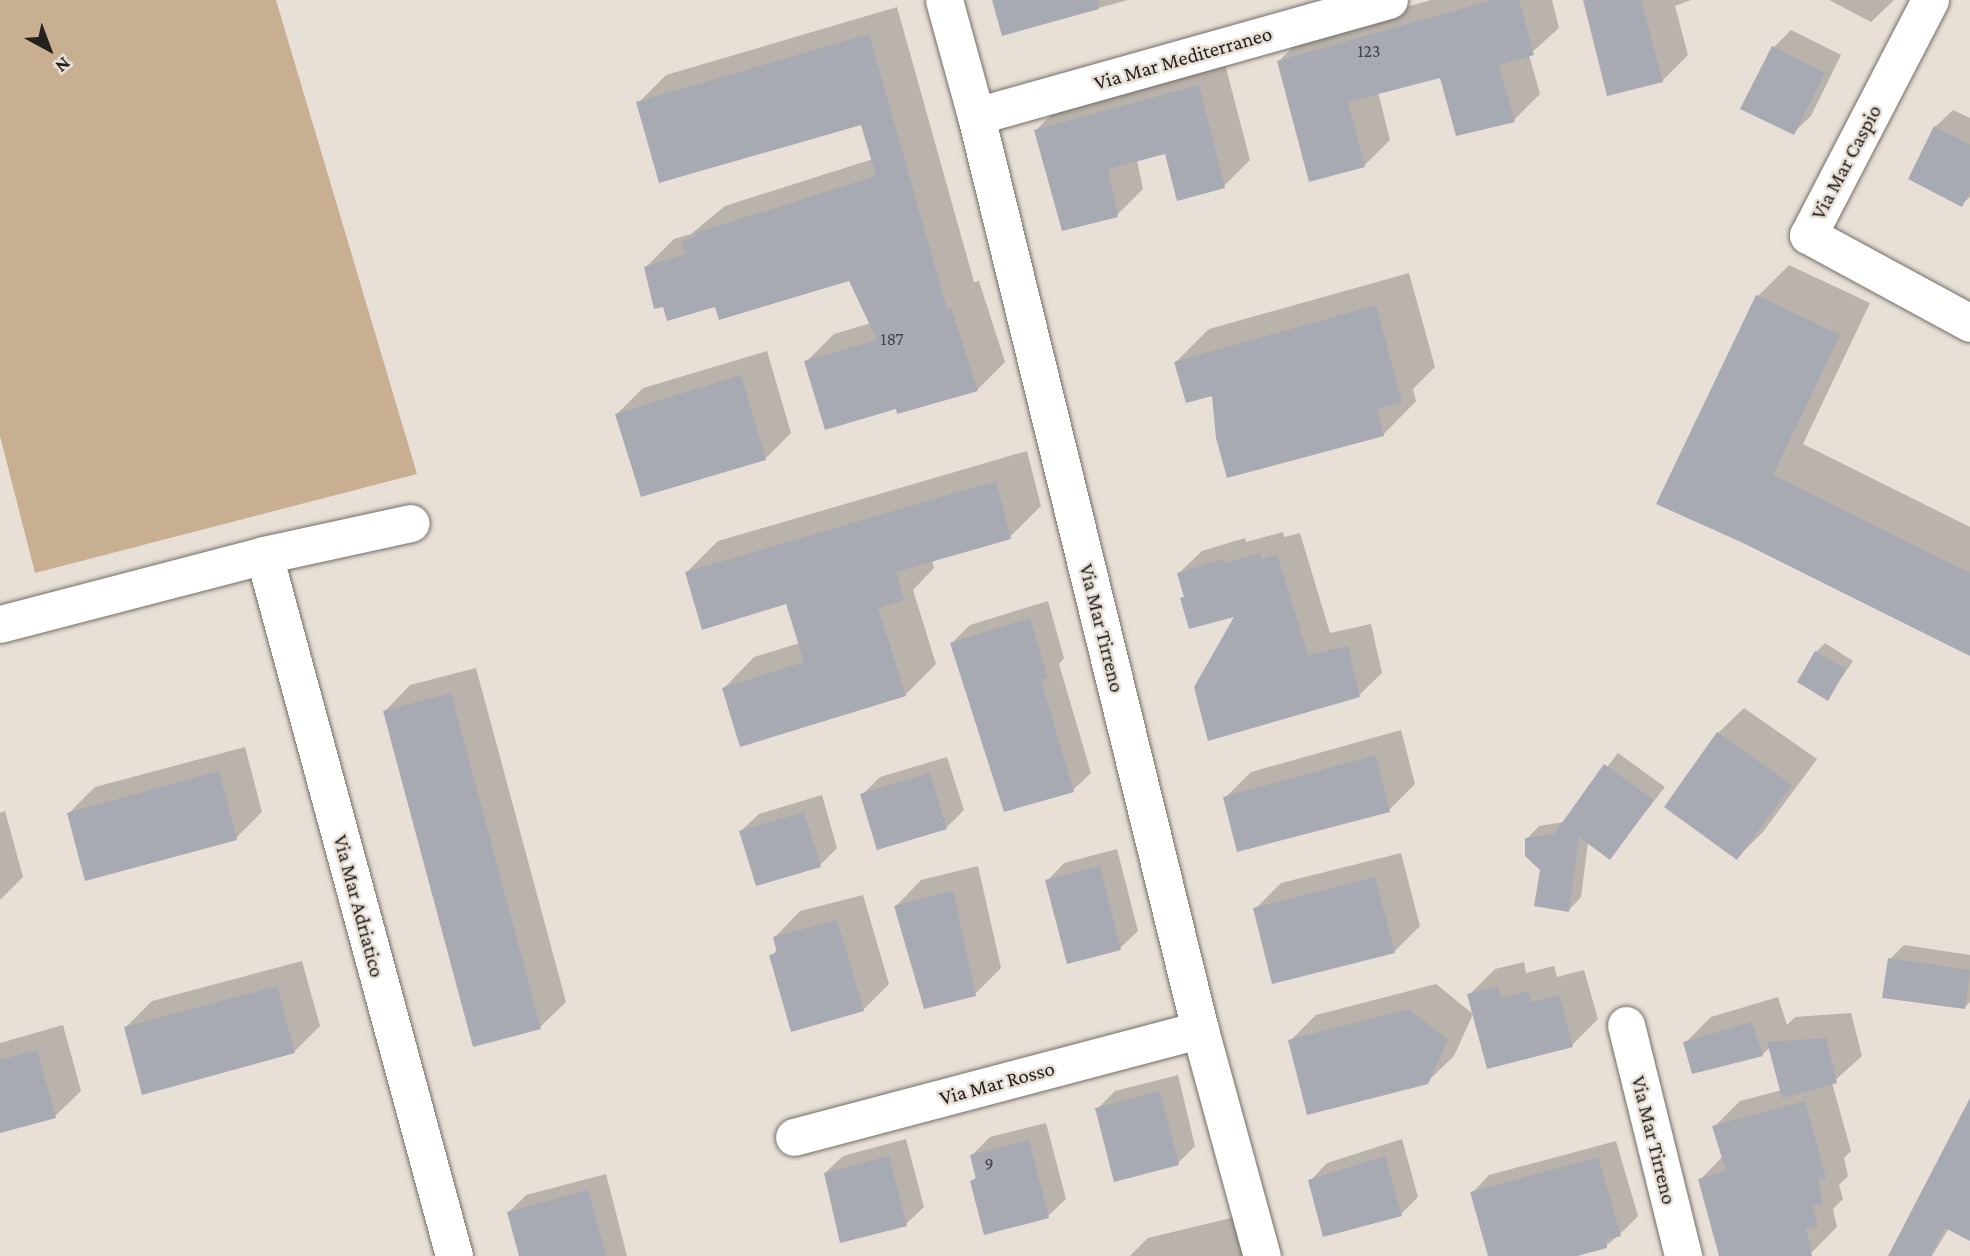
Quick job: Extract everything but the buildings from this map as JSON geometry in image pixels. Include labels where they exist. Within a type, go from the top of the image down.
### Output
[{"type":"street","name":"Via Mar Tirreno","points":[[944,0],[976,116],[1200,1030],[1262,1256]]},
{"type":"street","name":"Via Mar Mediterraneo","points":[[976,116],[1307,11],[1389,0]]},
{"type":"street","name":"Via Mar Caspio","points":[[1930,0],[1808,235],[1970,323]]},
{"type":"street","points":[[0,624],[264,555],[411,523]]},
{"type":"street","name":"Via Mar Adriatico","points":[[264,555],[454,1256]]},
{"type":"street","name":"Via Mar Tirreno","points":[[1626,1025],[1683,1256]]},
{"type":"street","name":"Via Mar Rosso","points":[[794,1137],[1200,1030]]},
{"type":"shaded area","points":[[0,0],[276,0],[417,474],[35,573],[0,436]]}]
